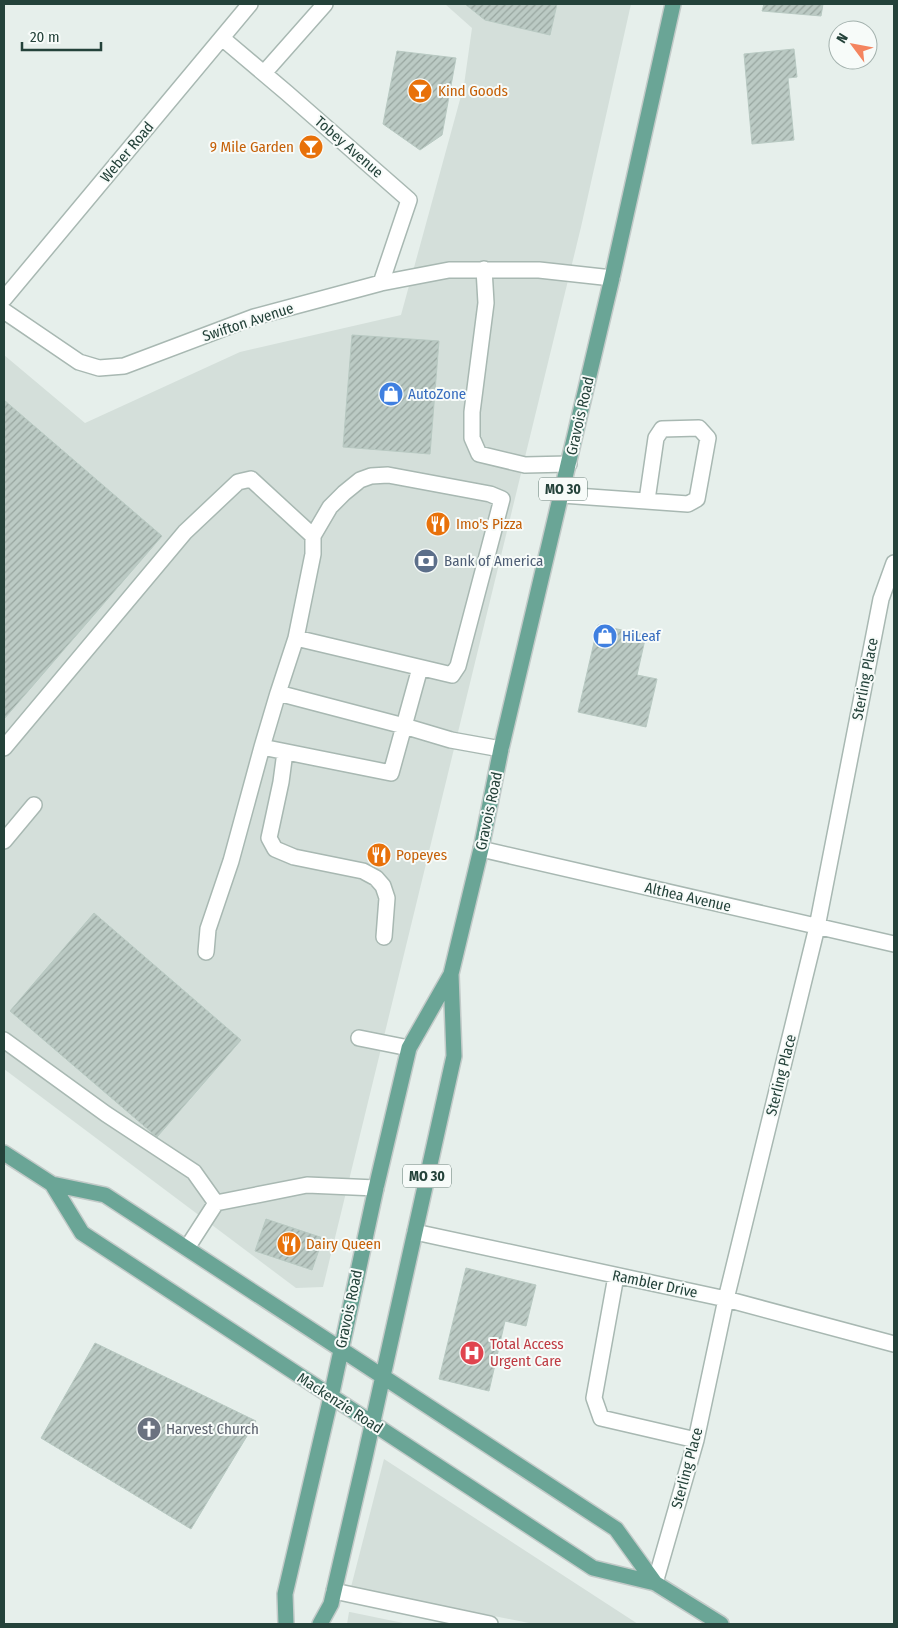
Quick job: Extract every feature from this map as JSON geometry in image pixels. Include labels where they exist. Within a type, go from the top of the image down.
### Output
[{"type":"main road","name":"Gravois Road","points":[[320,1624],[331,1604],[454,1056],[451,974],[481,849],[501,749],[612,278],[673,4]]},
{"type":"main road","name":"Gravois Road","points":[[286,1624],[286,1594],[409,1048],[451,974]]},
{"type":"main road","name":"Mackenzie Road","points":[[4,1153],[52,1184],[105,1195],[616,1529],[655,1583]]},
{"type":"main road","name":"Mackenzie Road","points":[[52,1184],[82,1233],[372,1424],[593,1568],[655,1583],[721,1624]]},
{"type":"street","name":"Weber Road","points":[[4,299],[250,4]]},
{"type":"street","points":[[264,73],[325,4]]},
{"type":"street","name":"Tobey Avenue","points":[[222,38],[409,200],[380,282]]},
{"type":"street","points":[[484,269],[486,303],[472,412],[472,438],[479,454],[525,465],[569,464]]},
{"type":"street","name":"Swifton Avenue","points":[[4,311],[79,362],[99,368],[124,366],[254,318],[380,282],[449,270],[484,269],[539,270],[612,278]]},
{"type":"street","points":[[562,495],[688,504],[697,499],[708,438],[700,428],[662,430],[656,438],[647,500]]},
{"type":"street","points":[[206,952],[208,929],[231,861],[262,747],[296,638],[313,554],[314,536],[330,507],[360,480],[371,476],[388,475],[490,494],[502,499],[458,666],[452,675],[296,638]]},
{"type":"street","points":[[4,748],[185,532],[238,482],[251,479],[314,536]]},
{"type":"street","name":"Sterling Place","points":[[655,1583],[696,1440],[726,1299],[817,927],[881,599],[894,563]]},
{"type":"street","points":[[262,747],[391,773],[420,668]]},
{"type":"street","points":[[278,693],[451,740],[501,749]]},
{"type":"street","points":[[285,752],[281,782],[269,838],[274,849],[294,857],[362,871],[376,878],[383,886],[387,898],[384,938]]},
{"type":"street","points":[[4,841],[34,805]]},
{"type":"street","name":"Althea Avenue","points":[[481,849],[894,944]]},
{"type":"street","points":[[359,1038],[409,1048]]},
{"type":"street","points":[[4,1040],[106,1114],[194,1172],[216,1204]]},
{"type":"street","points":[[187,1248],[216,1204],[307,1185],[376,1188]]},
{"type":"street","name":"Rambler Drive","points":[[415,1232],[726,1299],[894,1344]]},
{"type":"street","points":[[616,1276],[594,1398],[601,1418],[696,1440]]},
{"type":"street","points":[[334,1591],[490,1624]]},
{"type":"shaded area","points":[[445,4],[631,4],[581,227],[323,1287],[296,1288],[4,1069],[4,355],[85,423],[240,352],[401,315],[464,85],[472,28]]},
{"type":"shaded area","points":[[384,1459],[638,1624],[534,1624],[351,1587]]},
{"type":"shaded area","points":[[350,1612],[408,1624],[347,1624]]},
{"type":"building","points":[[465,4],[557,4],[550,35],[485,20]]},
{"type":"building","points":[[764,4],[823,4],[821,16],[762,11]]},
{"type":"building","points":[[794,49],[797,77],[788,78],[794,140],[752,144],[744,54]]},
{"type":"building","name":"Kind Goods","points":[[397,51],[456,58],[442,135],[420,150],[383,124]]},
{"type":"building","name":"AutoZone","points":[[352,335],[439,341],[430,454],[343,447]]},
{"type":"building","points":[[4,400],[162,536],[4,719]]},
{"type":"building","points":[[598,625],[646,635],[637,675],[657,679],[646,727],[578,712]]},
{"type":"building","points":[[94,913],[241,1040],[157,1137],[10,1011]]},
{"type":"building","name":"Dairy Queen","points":[[266,1219],[323,1238],[312,1270],[255,1251]]},
{"type":"building","name":"Total Access Urgent Care","points":[[466,1268],[536,1285],[526,1326],[505,1321],[489,1391],[439,1379]]},
{"type":"building","name":"Harvest Church","points":[[95,1343],[256,1421],[191,1529],[41,1438]]},
{"type":"place","name":"Kind Goods","points":[[420,91]]},
{"type":"place","name":"9 Mile Garden","points":[[311,147]]},
{"type":"place","name":"AutoZone","points":[[391,394]]},
{"type":"place","name":"Imo's Pizza","points":[[438,524]]},
{"type":"place","name":"Bank of America","points":[[426,561]]},
{"type":"place","name":"HiLeaf","points":[[605,636]]},
{"type":"place","name":"Popeyes","points":[[379,855]]},
{"type":"place","name":"Dairy Queen","points":[[289,1244]]},
{"type":"place","name":"Total Access Urgent Care","points":[[472,1353]]},
{"type":"place","name":"Harvest Church","points":[[149,1429]]}]
